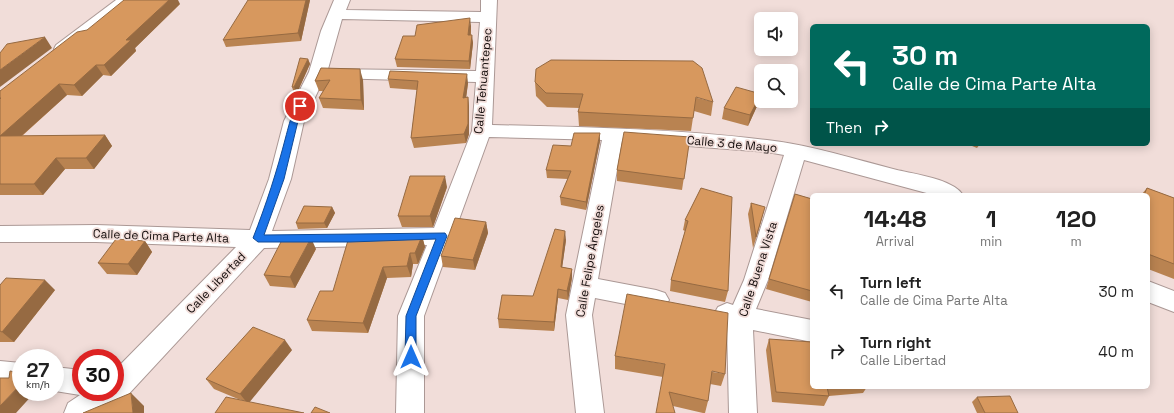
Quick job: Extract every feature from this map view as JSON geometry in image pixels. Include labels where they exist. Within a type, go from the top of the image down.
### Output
[{"type":"street","points":[[49,60],[126,0]]},
{"type":"street","points":[[339,7],[489,9]]},
{"type":"street","name":"Calle Libertad","points":[[124,379],[258,238],[280,179],[294,121],[300,106],[318,72],[329,31],[339,7]]},
{"type":"street","name":"Calle Tehuantepec","points":[[410,413],[411,316],[482,131],[489,9]]},
{"type":"street","points":[[318,72],[485,77]]},
{"type":"street","name":"Calle 3 de Mayo","points":[[482,131],[613,134],[767,146],[796,151],[936,187],[948,193]]},
{"type":"street","name":"Calle Felipe Ángeles","points":[[590,413],[579,315],[613,134]]},
{"type":"street","name":"Calle Buena Vista","points":[[743,413],[740,317],[756,280],[796,151]]},
{"type":"street","name":"Calle de Cima Parte Alta","points":[[1,235],[105,233],[258,238],[350,239],[442,236]]},
{"type":"street","points":[[585,286],[810,331]]},
{"type":"street","points":[[1150,293],[1174,302]]},
{"type":"street","points":[[0,373],[12,374]]},
{"type":"street","points":[[78,413],[96,401]]},
{"type":"building","points":[[124,0],[169,0],[126,40],[131,40],[104,65],[96,65],[74,85],[59,84],[0,136],[0,91],[77,32],[87,30]]},
{"type":"building","points":[[248,0],[306,0],[298,33],[223,40]]},
{"type":"building","points":[[470,18],[468,35],[472,35],[469,61],[395,59],[403,36],[415,36],[417,25]]},
{"type":"building","points":[[45,37],[0,70],[0,53],[7,44]]},
{"type":"building","points":[[300,58],[308,59],[294,87],[292,87]]},
{"type":"building","points":[[551,60],[693,61],[702,68],[713,102],[696,97],[693,118],[578,112],[583,94],[546,93],[535,82],[536,69]]},
{"type":"building","points":[[321,68],[360,69],[361,100],[319,98],[330,80],[315,81]]},
{"type":"building","points":[[390,71],[467,74],[463,98],[468,97],[468,124],[464,134],[411,138],[418,81],[388,79]]},
{"type":"building","points":[[736,87],[754,92],[754,107],[750,115],[724,108]]},
{"type":"building","points":[[624,132],[690,137],[684,179],[617,170]]},
{"type":"building","points":[[574,133],[600,133],[586,202],[560,197],[571,171],[546,170],[553,145],[571,146]]},
{"type":"building","points":[[105,135],[86,158],[56,158],[34,184],[0,184],[0,136]]},
{"type":"building","points":[[410,176],[445,176],[430,216],[398,216]]},
{"type":"building","points":[[701,188],[732,197],[728,291],[671,280],[688,221],[685,220]]},
{"type":"building","points":[[1147,188],[1174,198],[1174,264],[1150,255],[1150,193],[1145,193]]},
{"type":"building","points":[[795,194],[810,198],[810,290],[769,279]]},
{"type":"building","points":[[751,203],[765,207],[756,237]]},
{"type":"building","points":[[304,206],[332,207],[324,223],[296,223]]},
{"type":"building","points":[[455,218],[486,222],[473,260],[441,256]]},
{"type":"building","points":[[555,229],[565,231],[561,267],[572,269],[567,291],[558,289],[554,322],[498,319],[502,295],[533,296]]},
{"type":"building","points":[[422,236],[415,253],[410,253],[407,266],[383,267],[363,323],[307,320],[320,291],[333,291],[349,237]]},
{"type":"building","points":[[283,238],[311,238],[290,277],[264,275]]},
{"type":"building","points":[[116,239],[145,241],[128,264],[98,263]]},
{"type":"building","points":[[6,278],[45,280],[2,332],[0,331],[0,285]]},
{"type":"building","points":[[627,294],[728,313],[725,374],[712,371],[708,401],[669,392],[675,413],[656,413],[665,364],[615,356]]},
{"type":"building","points":[[253,327],[285,340],[240,394],[206,379]]},
{"type":"building","points":[[769,339],[810,342],[810,389],[827,389],[829,396],[776,392]]},
{"type":"building","points":[[10,371],[12,371],[12,393],[0,406],[0,378],[9,378]]},
{"type":"building","points":[[131,393],[133,413],[83,413],[112,401],[124,401],[124,396]]},
{"type":"building","points":[[1010,396],[1018,413],[985,413],[977,397]]},
{"type":"building","points":[[226,397],[304,413],[215,413]]},
{"type":"building","points":[[315,407],[330,413],[311,413]]},
{"type":"route","points":[[300,106],[294,121],[280,179],[258,238],[350,239],[442,236],[411,316],[411,357]]}]
